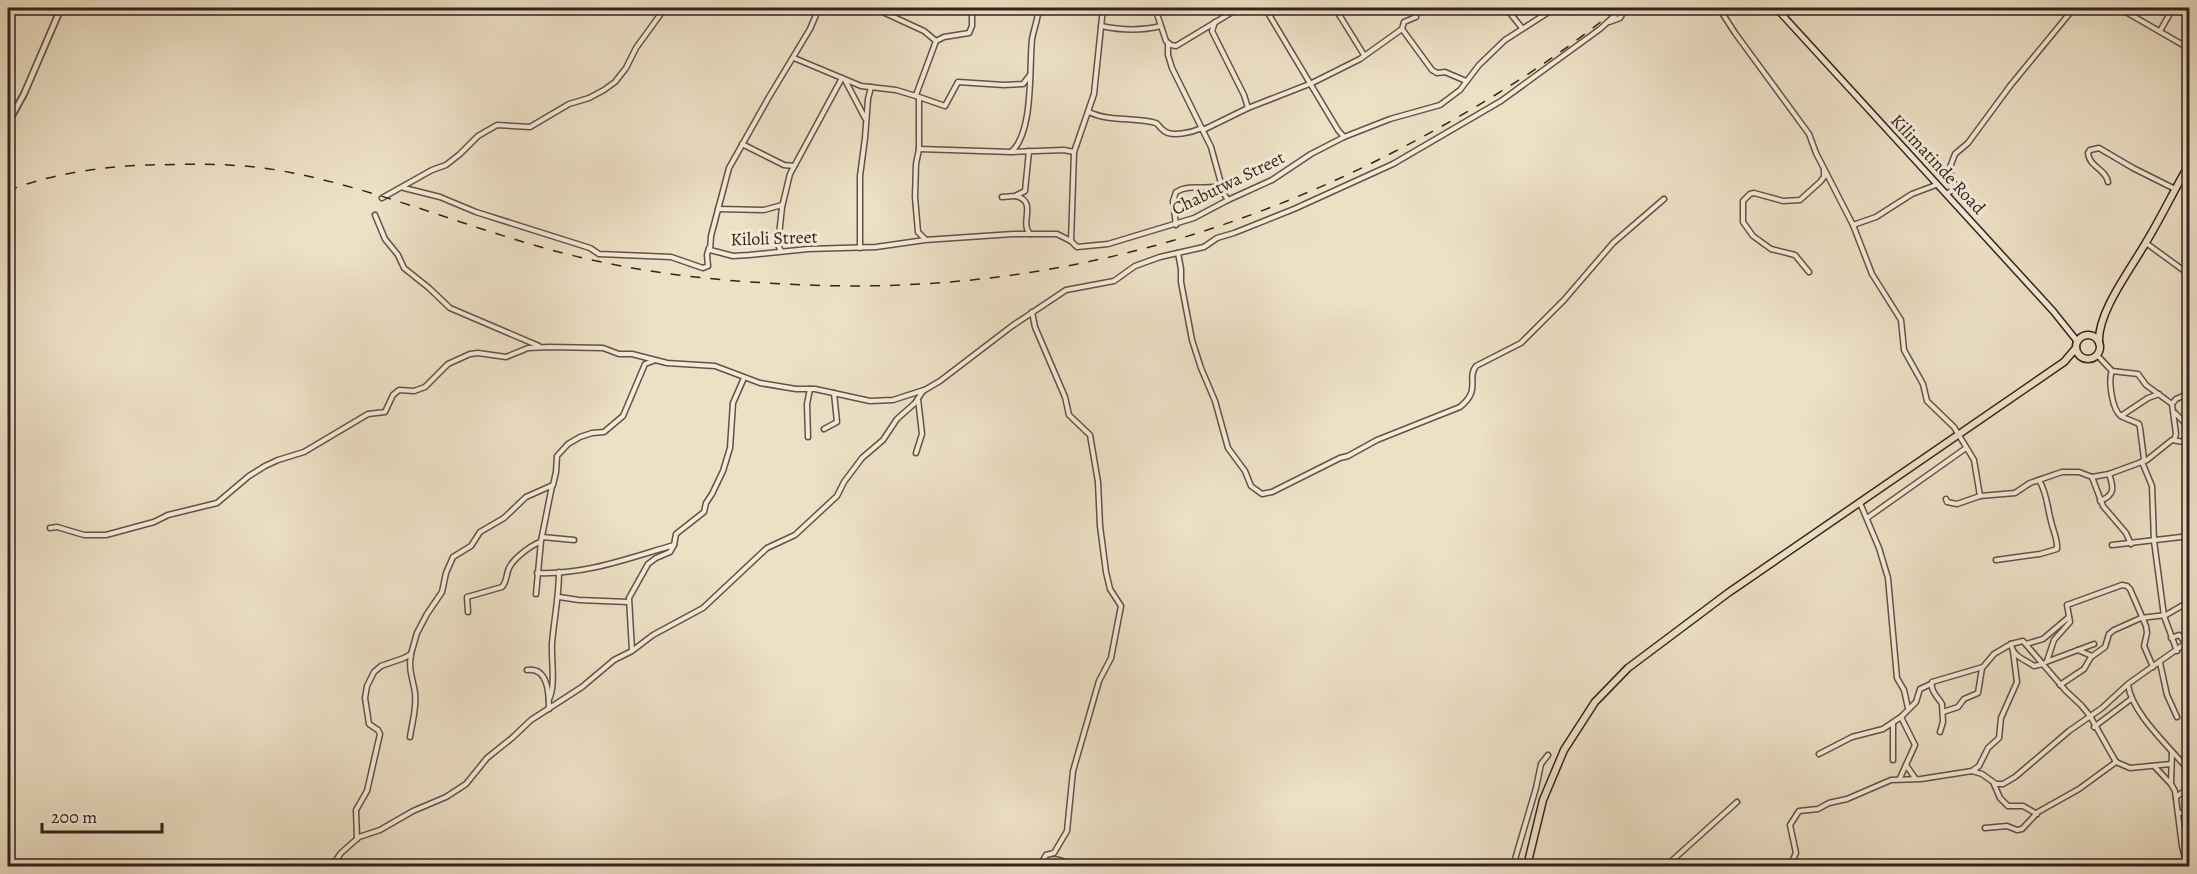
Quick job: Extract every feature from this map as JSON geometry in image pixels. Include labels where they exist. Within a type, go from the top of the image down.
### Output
[{"type":"highway","points":[[2064,362],[2097,355],[2098,334],[2120,283],[2146,243],[2190,163]]},
{"type":"highway","points":[[1527,867],[1548,786],[1564,750],[1595,702],[1628,668],[1666,638],[2064,362],[2081,337],[2088,335],[2102,322]]},
{"type":"highway","points":[[2088,335],[2095,337],[2099,343]]},
{"type":"highway","points":[[2076,345],[2079,355],[2085,359]]},
{"type":"main road","name":"Kilimatinde Road","points":[[1776,8],[2053,311],[2076,345]]},
{"type":"street","points":[[8,123],[24,94],[61,8]]},
{"type":"street","points":[[382,198],[428,172],[449,164],[478,136],[497,125],[530,127],[569,104],[604,90],[615,82],[624,70],[641,40],[665,8]]},
{"type":"street","name":"Kiloli Street","points":[[819,8],[794,58],[742,144],[728,172],[709,248],[712,251],[733,256],[860,248],[925,240],[1013,234],[1057,234],[1071,241]]},
{"type":"street","points":[[874,8],[924,31],[936,41]]},
{"type":"street","points":[[887,12],[890,8]]},
{"type":"street","points":[[925,240],[918,232],[915,197],[919,149],[918,96],[936,41],[948,36],[969,33],[972,26],[972,8]]},
{"type":"street","points":[[1011,152],[1017,147],[1026,120],[1030,94],[1033,37],[1039,8]]},
{"type":"street","points":[[1071,241],[1074,152],[1089,112],[1098,70],[1103,8]]},
{"type":"street","points":[[1155,8],[1168,43],[1172,68],[1216,159],[1228,200]]},
{"type":"street","points":[[1168,43],[1179,45],[1239,8]]},
{"type":"street","points":[[1265,8],[1344,137]]},
{"type":"street","points":[[1335,8],[1364,56]]},
{"type":"street","points":[[1089,112],[1120,119],[1156,123],[1163,131],[1169,133],[1202,129],[1311,83],[1364,56],[1402,29],[1404,22],[1416,17],[1413,8]]},
{"type":"street","points":[[1506,8],[1522,28]]},
{"type":"street","name":"Chabutwa Street","points":[[1071,241],[1077,247],[1100,245],[1176,225],[1272,180],[1311,154],[1344,137],[1390,119],[1440,105],[1454,95],[1505,40],[1555,8]]},
{"type":"street","points":[[50,528],[57,527],[84,535],[106,535],[217,503],[249,476],[271,463],[304,452],[369,413],[385,412],[396,392],[405,389],[414,391],[425,387],[448,364],[475,353],[506,357],[521,350],[543,347],[603,348],[619,354],[639,355],[654,361],[690,366],[714,366],[744,378],[775,386],[810,389],[866,401],[893,400],[926,389],[940,381],[1032,311],[1066,290],[1114,281],[1135,266],[1204,247],[1213,240],[1234,234],[1294,209],[1393,164],[1501,101],[1546,70],[1624,8]]},
{"type":"street","points":[[1719,8],[1807,130],[1853,225],[1872,274],[1901,320],[1904,350],[1921,379],[1927,401],[1959,435],[1977,468],[1980,496]]},
{"type":"street","points":[[1946,194],[1956,187],[1949,170],[1955,154],[1968,143],[2022,70],[2074,8]]},
{"type":"street","points":[[2119,8],[2190,49]]},
{"type":"street","points":[[2132,15],[2137,8]]},
{"type":"street","points":[[2160,31],[2174,8]]},
{"type":"street","points":[[1215,22],[1212,31],[1244,95],[1248,108]]},
{"type":"street","points":[[1101,26],[1116,29],[1161,26]]},
{"type":"street","points":[[1203,29],[1212,31]]},
{"type":"street","points":[[1402,29],[1432,70],[1437,73],[1445,72],[1466,81]]},
{"type":"street","points":[[794,58],[843,79],[918,96],[945,106],[958,82],[1014,86],[1025,83],[1030,75]]},
{"type":"street","points":[[843,79],[866,120]]},
{"type":"street","points":[[781,252],[778,245],[782,205],[788,180],[843,79]]},
{"type":"street","points":[[860,248],[858,198],[868,94],[871,87]]},
{"type":"street","points":[[742,144],[784,165],[794,166]]},
{"type":"street","points":[[2108,182],[2107,176],[2089,160],[2090,150],[2099,148],[2175,189]]},
{"type":"street","points":[[919,149],[1074,152]]},
{"type":"street","points":[[1016,196],[1025,191],[1029,151]]},
{"type":"street","points":[[1809,272],[1795,255],[1771,249],[1753,236],[1743,222],[1743,201],[1754,193],[1783,201],[1800,200],[1824,177],[1824,167]]},
{"type":"street","points":[[1176,225],[1173,201],[1176,192],[1192,186],[1222,185]]},
{"type":"street","points":[[1853,225],[1876,217],[1912,194],[1936,185]]},
{"type":"street","points":[[403,187],[440,197],[477,212],[590,248],[601,254],[671,257],[703,268],[708,266],[709,248]]},
{"type":"street","points":[[1002,197],[1016,196],[1024,199],[1026,229],[1031,235]]},
{"type":"street","points":[[1178,253],[1192,340],[1215,401],[1226,442],[1245,471],[1251,486],[1257,492],[1264,494],[1278,490],[1292,480],[1348,456],[1377,440],[1460,407],[1468,399],[1473,389],[1472,372],[1476,366],[1521,343],[1568,297],[1613,243],[1664,200]]},
{"type":"street","points":[[718,209],[764,210],[782,205]]},
{"type":"street","points":[[375,215],[385,239],[398,255],[404,268],[450,308],[543,347]]},
{"type":"street","points":[[2146,243],[2190,275]]},
{"type":"street","points":[[1032,311],[1035,327],[1065,397],[1070,415],[1090,435],[1098,482],[1100,526],[1106,572],[1110,589],[1121,606],[1111,658],[1099,681],[1073,771],[1067,832],[1054,853],[1046,855],[1036,867]]},
{"type":"street","points":[[2097,355],[2112,371],[2138,374],[2148,386],[2172,404],[2176,434],[2174,440]]},
{"type":"street","points":[[536,594],[540,542],[556,472],[556,457],[568,444],[586,434],[605,431],[623,416],[645,364],[654,361]]},
{"type":"street","points":[[2112,371],[2109,382],[2115,407],[2121,416],[2140,426],[2144,459],[2142,462],[2152,486],[2154,540],[2164,616],[2177,651]]},
{"type":"street","points":[[632,651],[628,602],[648,564],[670,552],[676,534],[704,512],[706,503],[723,472],[730,448],[733,403],[744,378]]},
{"type":"street","points":[[808,437],[807,404],[810,389]]},
{"type":"street","points":[[332,867],[342,853],[357,839],[446,797],[466,784],[497,748],[512,738],[531,720],[582,687],[614,660],[632,651],[653,635],[703,608],[767,548],[795,535],[837,496],[862,458],[883,440],[897,419],[926,389]]},
{"type":"street","points":[[824,429],[837,422],[834,393]]},
{"type":"street","points":[[2172,404],[2176,399],[2190,393]]},
{"type":"street","points":[[2121,416],[2148,398],[2159,394]]},
{"type":"street","points":[[916,453],[922,434],[918,399]]},
{"type":"street","points":[[2173,410],[2190,428]]},
{"type":"street","points":[[1946,499],[1947,502],[1955,504],[1980,496],[2015,493],[2039,480],[2062,472],[2073,471],[2092,477],[2109,474],[2154,456],[2165,444],[2174,440],[2190,443]]},
{"type":"street","points":[[1867,518],[1966,448]]},
{"type":"street","points":[[2100,501],[2108,498],[2112,492],[2113,485],[2109,474]]},
{"type":"street","points":[[2092,477],[2100,501],[2126,533],[2131,544]]},
{"type":"street","points":[[1996,560],[2040,554],[2057,549],[2045,489],[2039,480]]},
{"type":"street","points":[[410,737],[414,721],[415,693],[409,667],[411,654],[417,633],[442,592],[446,573],[453,557],[471,546],[480,532],[504,518],[526,497],[553,485]]},
{"type":"street","points":[[1860,503],[1882,556],[1888,578],[1897,678],[1904,689],[1908,708]]},
{"type":"street","points":[[2112,545],[2190,536]]},
{"type":"street","points":[[542,537],[574,540]]},
{"type":"street","points":[[468,612],[468,597],[502,587],[511,565],[528,548],[540,542]]},
{"type":"street","points":[[537,573],[602,566],[674,545]]},
{"type":"street","points":[[549,699],[553,691],[553,639],[559,597],[559,572]]},
{"type":"street","points":[[2044,663],[2054,640],[2070,622],[2067,605],[2122,585],[2127,586],[2130,590],[2142,618],[2147,633],[2144,646],[2153,667]]},
{"type":"street","points":[[559,597],[628,602]]},
{"type":"street","points":[[2060,685],[2084,669],[2092,656],[2104,647],[2109,634],[2114,630],[2142,618],[2164,616],[2190,601]]},
{"type":"street","points":[[2026,644],[2043,639],[2069,616]]},
{"type":"street","points":[[1790,867],[1796,853],[1791,823],[1798,811],[1818,809],[1831,802],[1843,800],[1873,788],[1885,781],[1900,778],[1915,779],[1972,771],[1982,774],[1994,783],[2003,784],[2015,777],[2069,730],[2090,716],[2128,684],[2188,641],[2180,636],[2171,638]]},
{"type":"street","points":[[1943,712],[1958,707],[1964,699],[1978,693],[1982,668],[1992,656],[2019,641],[2026,644],[2044,663],[2060,685],[2090,716],[2094,727],[2116,762],[2130,768],[2141,765],[2155,767],[2171,764]]},
{"type":"street","points":[[1972,771],[1979,766],[1988,748],[1999,738],[2001,718],[2017,682],[2011,644]]},
{"type":"street","points":[[2013,651],[2034,666],[2094,644]]},
{"type":"street","points":[[2078,650],[2092,656]]},
{"type":"street","points":[[357,839],[356,811],[367,791],[380,734],[368,722],[365,698],[367,686],[375,669],[411,654]]},
{"type":"street","points":[[2160,663],[2166,693],[2177,717]]},
{"type":"street","points":[[1819,754],[1852,737],[1876,732],[1901,717],[1917,701],[1920,688],[1935,681],[1982,668]]},
{"type":"street","points":[[527,670],[533,669],[541,673],[549,699],[549,709]]},
{"type":"street","points":[[1931,684],[1936,697],[1942,704],[1940,732]]},
{"type":"street","points":[[2128,684],[2131,699],[2189,770]]},
{"type":"street","points":[[2094,727],[2131,699]]},
{"type":"street","points":[[1900,778],[1915,745],[1901,717]]},
{"type":"street","points":[[1893,722],[1893,760]]},
{"type":"street","points":[[2172,752],[2171,784],[2176,797],[2187,867]]},
{"type":"street","points":[[1513,867],[1541,764],[1548,755]]},
{"type":"street","points":[[1985,828],[2007,826],[2022,829],[2037,813],[2079,789],[2116,762]]},
{"type":"street","points":[[1906,765],[1915,779]]},
{"type":"street","points":[[2155,767],[2171,784]]},
{"type":"street","points":[[1994,783],[2000,798],[2008,806],[2023,806],[2037,813]]},
{"type":"street","points":[[2176,797],[2190,787]]},
{"type":"street","points":[[1666,867],[1737,802]]},
{"type":"street","points":[[2179,813],[2190,817]]},
{"type":"street","points":[[1042,862],[1055,858],[1073,867]]},
{"type":"railway","points":[[8,191],[41,180],[114,167],[181,164],[245,166],[277,170],[353,188],[541,247],[635,269],[721,280],[807,285],[890,285],[972,280],[1052,269],[1132,252],[1209,229],[1286,201],[1361,168],[1459,117],[1552,58],[1618,8]]}]
